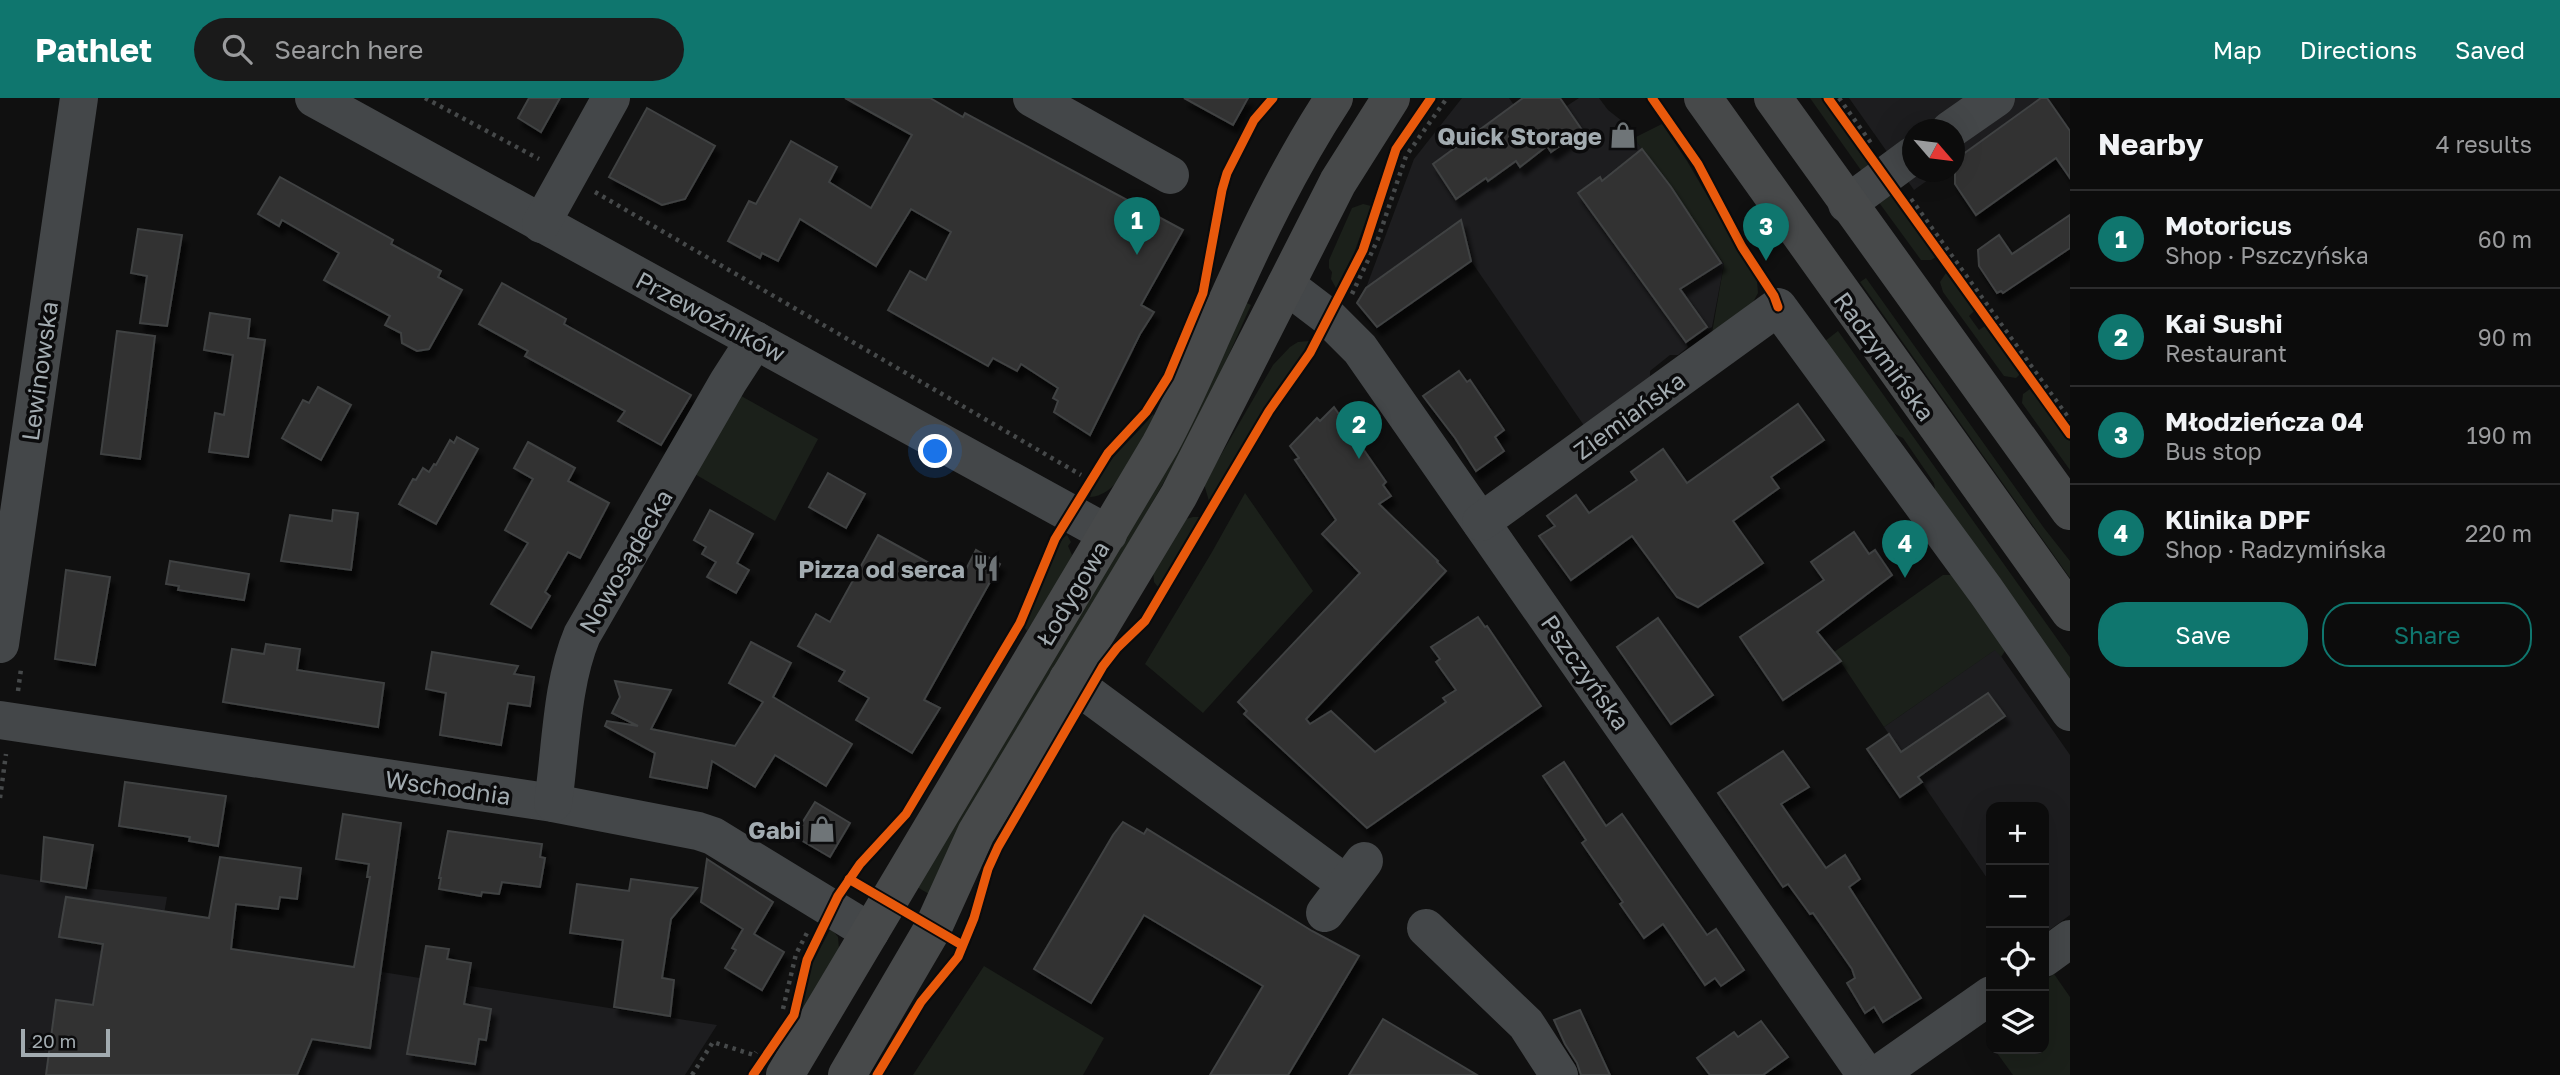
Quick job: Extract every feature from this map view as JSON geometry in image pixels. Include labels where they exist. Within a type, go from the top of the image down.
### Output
[{"type":"main road","name":"Łodygowa","points":[[785,1075],[1178,412],[1288,173],[1334,98]]},
{"type":"main road","name":"Łodygowa","points":[[847,1075],[933,928],[976,833],[1179,495],[1338,182],[1391,98]]},
{"type":"main road","name":"Radzymińska","points":[[1703,98],[2070,612]]},
{"type":"main road","points":[[1773,98],[2070,511]]},
{"type":"main road","points":[[870,932],[903,981]]},
{"type":"street","name":"Lewinowska","points":[[0,644],[79,98]]},
{"type":"street","name":"Przewoźników","points":[[314,98],[1108,534]]},
{"type":"street","points":[[541,224],[611,98]]},
{"type":"street","points":[[1032,98],[1170,175]]},
{"type":"street","points":[[1965,120],[1996,98]]},
{"type":"street","points":[[1847,204],[1896,168]]},
{"type":"street","name":"Pszczyńska","points":[[1286,285],[1338,312],[1360,349],[1866,1075]]},
{"type":"street","name":"Ziemiańska","points":[[1480,522],[1778,307],[1986,591],[2070,712]]},
{"type":"street","name":"Nowosądecka","points":[[553,803],[570,673],[582,635],[755,340]]},
{"type":"street","points":[[1068,679],[1345,886]]},
{"type":"street","name":"Wschodnia","points":[[3,748],[553,803],[666,824],[713,836],[870,932]]},
{"type":"street","points":[[1426,928],[1526,1024],[1559,1075]]},
{"type":"street","points":[[2049,954],[2070,939]]},
{"type":"street","points":[[1877,1075],[1986,999]]},
{"type":"path","points":[[425,98],[568,176],[1081,475]]},
{"type":"path","points":[[1338,312],[1378,239],[1406,156],[1447,98]]},
{"type":"path","points":[[1828,98],[1896,168],[2070,434]]},
{"type":"path","points":[[1839,98],[1896,168],[2070,419]]},
{"type":"path","points":[[1338,312],[1365,243]]},
{"type":"path","points":[[0,798],[3,748]]},
{"type":"path","points":[[780,1016],[796,954],[809,929]]},
{"type":"path","points":[[692,1075],[713,1042],[754,1055],[761,1044]]},
{"type":"shaded area","points":[[1462,98],[1509,98],[1531,129],[1579,98],[1599,98],[1608,110],[1622,121],[1724,264],[1712,327],[1686,342],[1688,347],[1678,355],[1670,355],[1650,371],[1650,380],[1585,427],[1471,261],[1378,327],[1357,303],[1366,288],[1414,159]]},
{"type":"shaded area","points":[[1810,98],[1821,98],[1875,171],[1863,173]]},
{"type":"shaded area","points":[[1849,98],[2041,98],[1965,153],[1965,119],[1902,119],[1902,173]]},
{"type":"shaded area","points":[[1662,124],[1687,161],[1757,281],[1758,293],[1752,304],[1712,333],[1724,264],[1634,138]]},
{"type":"shaded area","points":[[1908,182],[1925,182],[1914,190]]},
{"type":"shaded area","points":[[1884,184],[1936,257],[1921,260],[1875,197]]},
{"type":"shaded area","points":[[1363,204],[1371,206],[1354,253],[1336,288],[1331,279],[1329,260],[1352,208]]},
{"type":"shaded area","points":[[1946,273],[1974,311],[1969,316],[1979,330],[1985,326],[2020,374],[2016,378],[2004,376],[1943,292],[1940,282]]},
{"type":"shaded area","points":[[1866,278],[2070,561],[2070,578],[1860,282]]},
{"type":"shaded area","points":[[1245,302],[1251,305],[1201,417],[929,894],[917,887]]},
{"type":"shaded area","points":[[1838,331],[2070,657],[2070,697],[1938,510],[1934,483],[1903,438],[1876,425],[1820,345]]},
{"type":"shaded area","points":[[1309,341],[1304,354],[1275,392],[1209,501],[1204,484],[1273,365],[1290,347],[1298,342]]},
{"type":"shaded area","points":[[2030,389],[2070,441],[2070,470],[2022,403],[2023,394]]},
{"type":"shaded area","points":[[734,392],[818,439],[775,521],[688,470]]},
{"type":"shaded area","points":[[1153,414],[1155,418],[1120,478],[1111,488],[1090,497],[1109,462]]},
{"type":"shaded area","points":[[1245,493],[1313,591],[1203,713],[1145,664]]},
{"type":"shaded area","points":[[1200,517],[1158,587],[1154,582],[1153,570],[1186,519]]},
{"type":"shaded area","points":[[1067,535],[1071,542],[1068,546],[1072,555],[1068,566],[1027,631],[1024,627],[1062,539]]},
{"type":"shaded area","points":[[1943,575],[1955,575],[2005,651],[2001,657],[1995,650],[1884,727],[1834,652]]},
{"type":"shaded area","points":[[1996,649],[2070,755],[2070,915],[2049,930],[2049,802],[1986,802],[1986,877],[1884,727]]},
{"type":"shaded area","points":[[0,874],[86,888],[167,897],[160,937],[717,1025],[685,1075],[0,1075]]},
{"type":"shaded area","points":[[831,928],[838,937],[839,949],[809,1003],[802,1008],[811,966]]},
{"type":"shaded area","points":[[984,966],[1104,1038],[1083,1075],[913,1075]]},
{"type":"shaded area","points":[[2054,974],[2070,997],[2070,1075],[2013,1075],[1998,1054],[2049,1054],[2049,978]]},
{"type":"building","points":[[529,98],[560,98],[541,132],[518,118]]},
{"type":"building","points":[[845,98],[930,98],[963,117],[965,113],[1183,230],[1141,305],[1154,312],[1140,334],[1090,435],[1054,412],[1058,401],[1053,398],[1058,388],[1021,364],[1017,371],[993,358],[988,366],[888,310],[910,271],[926,280],[951,232],[911,209],[876,266],[800,219],[778,261],[762,253],[760,258],[728,241],[749,201],[756,204],[791,141],[837,167],[829,182],[871,208],[912,135]]},
{"type":"building","points":[[1184,98],[1248,98],[1233,125]]},
{"type":"building","points":[[1523,98],[1560,98],[1582,130],[1551,152],[1547,146],[1520,167],[1516,161],[1456,199],[1433,164]]},
{"type":"building","points":[[2041,98],[2047,98],[2070,131],[2070,178],[2056,158],[1976,215],[1955,184],[1965,182],[1965,153]]},
{"type":"building","points":[[647,108],[715,146],[685,199],[662,205],[609,177]]},
{"type":"building","points":[[1642,149],[1671,187],[1721,263],[1680,289],[1707,327],[1686,342],[1578,193],[1600,177],[1602,181]]},
{"type":"building","points":[[280,177],[393,240],[391,244],[441,271],[438,277],[462,290],[429,349],[417,351],[402,343],[401,333],[385,325],[390,316],[324,280],[339,253],[282,220],[279,226],[258,214]]},
{"type":"building","points":[[2070,215],[2070,248],[2003,293],[1997,293],[1979,266],[1978,250],[1999,235],[2012,254]]},
{"type":"building","points":[[1461,220],[1471,261],[1377,327],[1357,303],[1366,288]]},
{"type":"building","points":[[138,229],[182,235],[167,326],[140,323],[147,276],[131,273]]},
{"type":"building","points":[[502,283],[566,319],[564,324],[691,395],[661,445],[618,421],[625,411],[525,356],[528,351],[479,324]]},
{"type":"building","points":[[210,313],[250,319],[248,338],[265,340],[248,457],[209,452],[215,413],[224,415],[233,355],[204,350]]},
{"type":"building","points":[[117,331],[155,336],[140,459],[101,454]]},
{"type":"building","points":[[1459,371],[1467,382],[1470,380],[1504,430],[1495,437],[1504,451],[1476,471],[1423,396]]},
{"type":"building","points":[[318,387],[351,405],[321,460],[282,438],[303,400],[309,403]]},
{"type":"building","points":[[1798,404],[1824,440],[1771,477],[1779,488],[1733,521],[1763,563],[1698,607],[1677,597],[1632,536],[1571,580],[1539,536],[1555,526],[1547,516],[1576,495],[1589,513],[1637,480],[1631,472],[1663,449],[1687,483]]},
{"type":"building","points":[[1334,407],[1386,482],[1383,485],[1391,496],[1379,504],[1446,571],[1306,719],[1310,724],[1331,711],[1375,752],[1446,702],[1443,698],[1456,690],[1436,662],[1440,659],[1431,647],[1478,617],[1485,627],[1487,626],[1541,706],[1367,828],[1244,714],[1247,711],[1238,702],[1360,573],[1322,534],[1336,520],[1295,460],[1299,458],[1290,446],[1317,418],[1320,421]]},
{"type":"building","points":[[457,437],[478,449],[436,524],[399,504],[413,479],[416,480],[423,468],[429,472],[450,440],[454,443]]},
{"type":"building","points":[[528,442],[575,468],[568,481],[609,503],[580,558],[568,552],[545,592],[550,596],[531,628],[491,604],[528,543],[505,530],[533,479],[514,468]]},
{"type":"building","points":[[828,473],[865,494],[846,528],[809,507]]},
{"type":"building","points":[[333,510],[358,513],[351,570],[281,561],[290,515],[332,521]]},
{"type":"building","points":[[710,510],[753,534],[737,563],[749,570],[736,593],[707,577],[716,562],[702,554],[706,547],[694,540]]},
{"type":"building","points":[[1854,532],[1869,554],[1875,550],[1892,575],[1817,632],[1841,661],[1783,700],[1740,637],[1824,580],[1811,562]]},
{"type":"building","points":[[878,535],[949,574],[951,570],[962,577],[976,550],[1000,564],[924,700],[940,708],[912,753],[856,720],[869,698],[839,681],[845,671],[798,646],[816,614],[830,622]]},
{"type":"building","points":[[170,561],[249,574],[244,600],[178,590],[179,586],[166,584]]},
{"type":"building","points":[[66,570],[110,577],[95,665],[55,659]]},
{"type":"building","points":[[1658,618],[1713,695],[1671,724],[1617,647]]},
{"type":"building","points":[[751,642],[791,663],[773,697],[852,744],[826,786],[775,755],[755,787],[712,761],[707,788],[650,777],[655,753],[605,726],[607,721],[638,726],[612,713],[620,697],[615,681],[671,690],[651,729],[735,746],[763,702],[729,683]]},
{"type":"building","points":[[266,644],[300,649],[297,670],[384,683],[378,727],[223,702],[232,649],[264,654]]},
{"type":"building","points":[[432,652],[518,666],[514,674],[534,677],[530,706],[508,703],[501,745],[440,735],[446,693],[426,689]]},
{"type":"building","points":[[1988,693],[2005,716],[1918,777],[1922,782],[1900,797],[1867,749],[1889,734],[1901,752]]},
{"type":"building","points":[[1783,751],[1809,787],[1781,804],[1826,868],[1845,855],[1860,879],[1849,887],[1921,998],[1883,1022],[1874,1007],[1865,1013],[1847,983],[1855,978],[1852,969],[1813,913],[1810,914],[1788,884],[1783,887],[1718,793]]},
{"type":"building","points":[[1564,762],[1606,826],[1622,814],[1707,935],[1716,929],[1744,970],[1721,986],[1715,978],[1705,985],[1663,924],[1644,938],[1582,843],[1586,840],[1543,776]]},
{"type":"building","points":[[125,782],[226,796],[218,846],[189,841],[190,837],[119,826]]},
{"type":"building","name":"Gabi","points":[[815,802],[850,823],[830,857],[794,836]]},
{"type":"building","points":[[343,814],[401,823],[370,1048],[312,1039],[297,1075],[46,1075],[56,1000],[93,1005],[103,944],[59,937],[66,897],[209,918],[220,857],[301,868],[297,899],[280,897],[278,909],[236,904],[231,949],[354,967],[370,877],[367,877],[369,864],[336,859]]},
{"type":"building","points":[[1123,822],[1144,834],[1147,829],[1312,931],[1359,956],[1288,1075],[1210,1075],[1263,986],[1144,915],[1091,1003],[1034,969]]},
{"type":"building","points":[[448,831],[542,844],[540,857],[545,858],[540,887],[502,882],[499,894],[482,892],[481,896],[439,889]]},
{"type":"building","points":[[44,837],[93,845],[86,888],[41,881]]},
{"type":"building","points":[[707,859],[773,902],[754,934],[784,952],[762,990],[725,968],[736,950],[732,948],[743,929],[701,902]]},
{"type":"building","points":[[631,879],[697,888],[671,919],[662,978],[674,980],[670,1016],[614,1007],[623,940],[570,933],[577,884],[629,891]]},
{"type":"building","points":[[426,946],[449,949],[447,959],[471,963],[464,1004],[491,1009],[486,1040],[479,1039],[475,1064],[407,1054]]},
{"type":"building","points":[[1580,1010],[1610,1075],[1581,1075],[1565,1044],[1554,1020]]},
{"type":"building","points":[[1383,1019],[1477,1075],[1349,1075]]},
{"type":"building","points":[[1761,1021],[1788,1057],[1763,1075],[1710,1075],[1697,1058],[1734,1032],[1738,1037]]},
{"type":"cycle path","points":[[753,1075],[794,1015],[807,960],[838,896],[860,864],[906,814],[1020,623],[1055,539],[1108,453],[1146,412],[1168,377],[1203,293],[1227,173],[1254,120],[1273,98]]},
{"type":"cycle path","points":[[877,1075],[921,1002],[958,957],[998,847],[1103,666],[1145,621],[1269,411],[1310,353],[1363,250],[1396,149],[1431,98]]},
{"type":"cycle path","points":[[1652,98],[1698,164],[1742,247],[1774,296],[1778,307]]},
{"type":"cycle path","points":[[1828,98],[2070,434]]},
{"type":"cycle path","points":[[849,879],[962,945]]},
{"type":"place","name":"Quick Storage","points":[[1623,135]]},
{"type":"place","name":"Motoricus","points":[[1137,255]]},
{"type":"place","name":"Młodzieńcza 04","points":[[1766,261]]},
{"type":"place","name":"Kai Sushi","points":[[1359,459]]},
{"type":"place","name":"Pizza od serca","points":[[986,568]]},
{"type":"place","name":"Klinika DPF","points":[[1905,578]]},
{"type":"place","name":"Gabi","points":[[822,829]]}]
